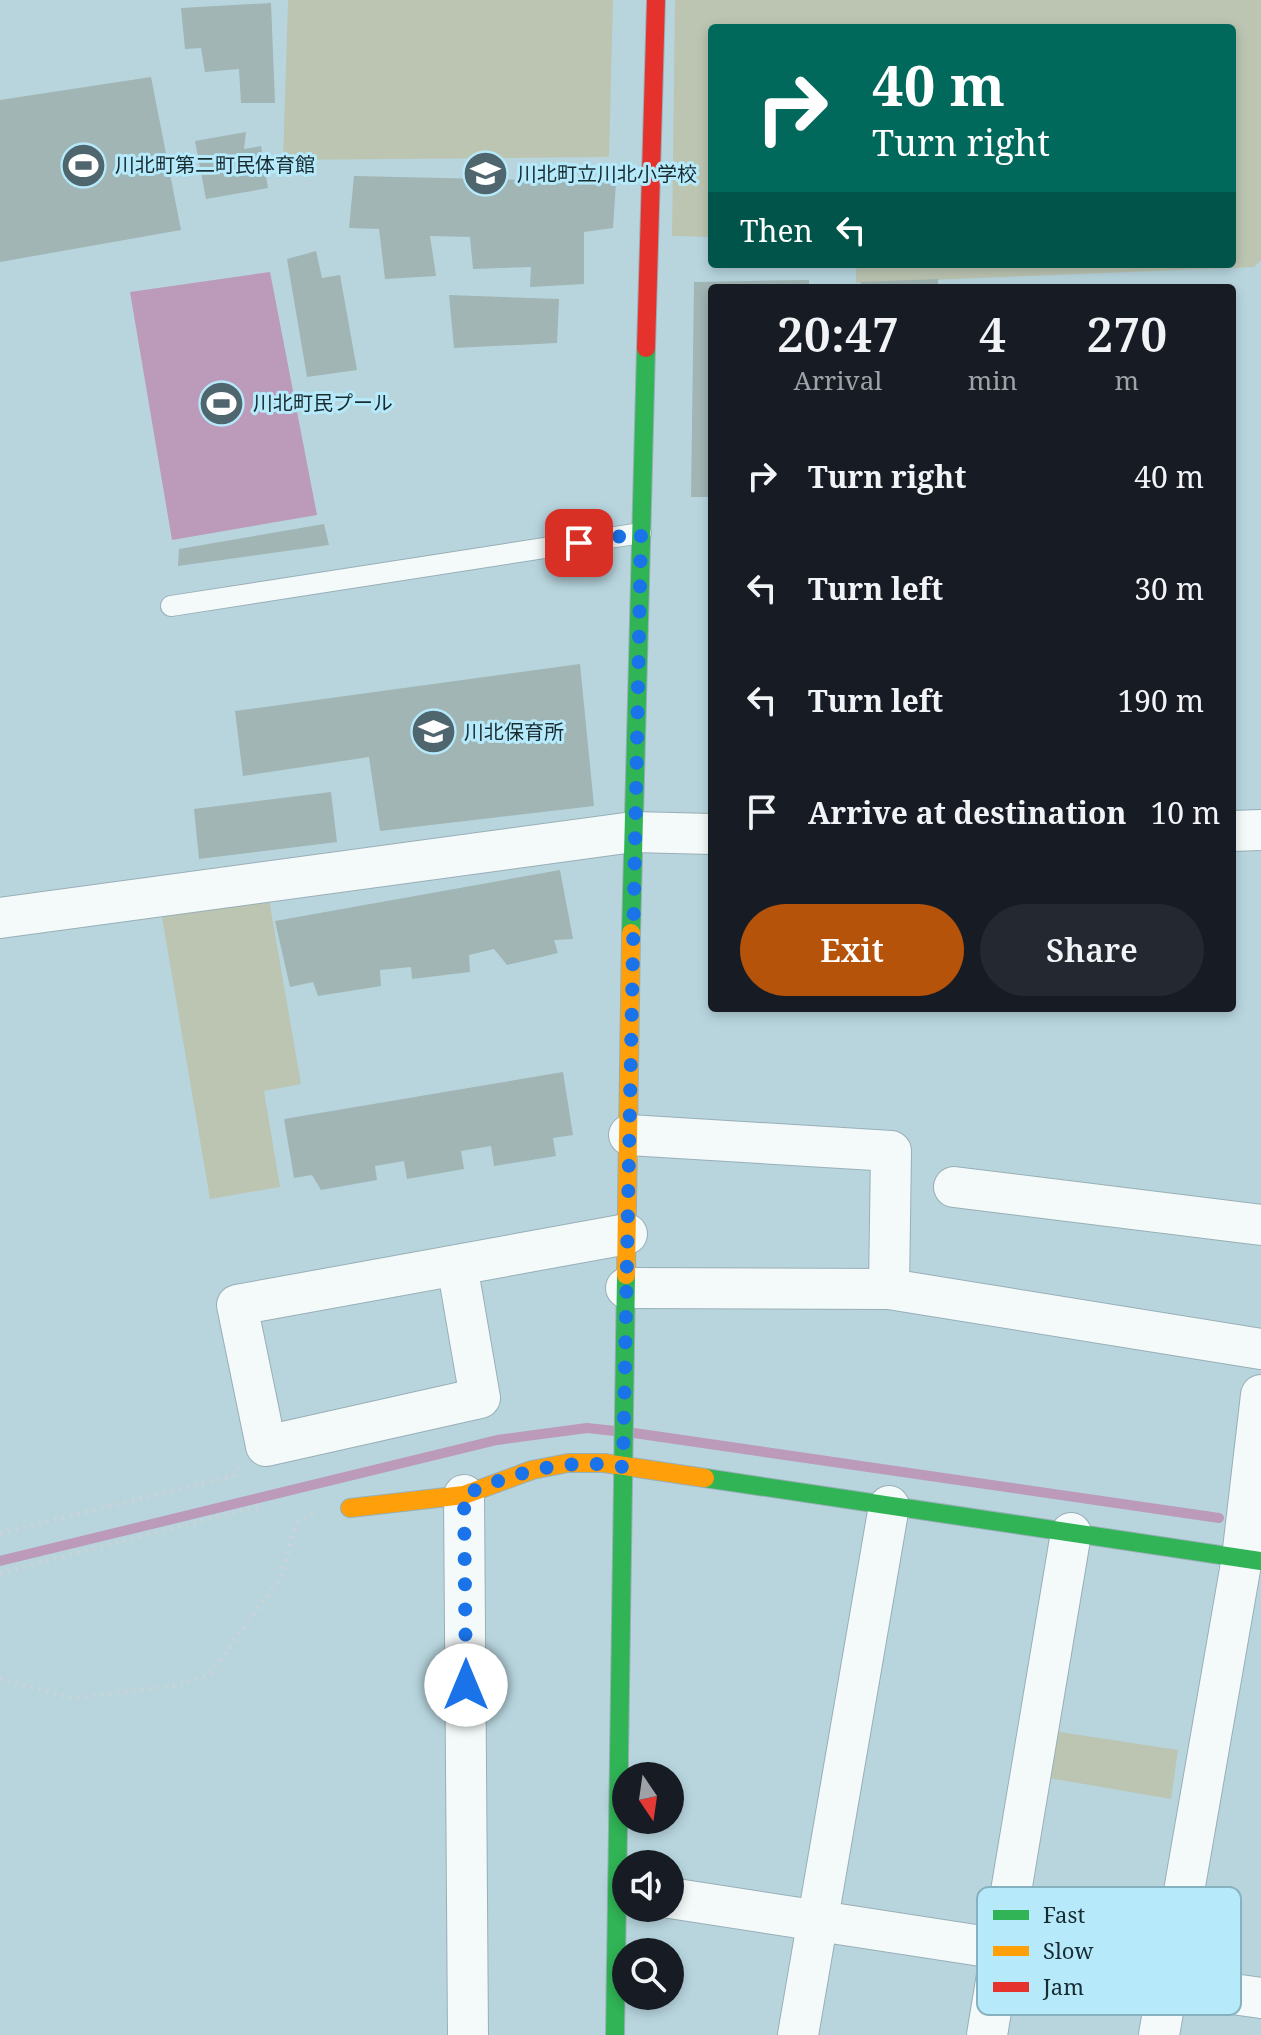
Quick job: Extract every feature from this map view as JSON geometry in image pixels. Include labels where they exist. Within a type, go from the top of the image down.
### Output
[{"type":"street","points":[[623,1850],[623,1445],[633,832],[656,0]]},
{"type":"street","points":[[1236,831],[1261,830]]},
{"type":"street","points":[[0,918],[633,832],[708,834]]},
{"type":"street","points":[[629,1135],[891,1151],[889,1289]]},
{"type":"street","points":[[954,1187],[1261,1225]]},
{"type":"street","points":[[457,1265],[480,1398],[266,1446],[237,1305],[627,1234]]},
{"type":"street","points":[[626,1288],[889,1289],[1261,1349]]},
{"type":"street","points":[[1187,1887],[1251,1559],[1261,1395]]},
{"type":"street","points":[[350,1508],[464,1495],[498,1480],[568,1463],[623,1467],[1251,1559]]},
{"type":"street","points":[[464,1495],[468,2035]]},
{"type":"street","points":[[798,2035],[889,1506]]},
{"type":"street","points":[[1011,1887],[1071,1533]]},
{"type":"street","points":[[684,1900],[977,1945]]},
{"type":"street","points":[[615,2035],[621,1922]]},
{"type":"street","points":[[1241,1995],[1261,1998]]},
{"type":"street","points":[[987,2035],[990,2015]]},
{"type":"street","points":[[1159,2035],[1163,2015]]},
{"type":"lane","points":[[171,606],[641,533]]},
{"type":"path","points":[[0,1533],[233,1476],[266,1446]]},
{"type":"path","points":[[0,1573],[260,1506]]},
{"type":"path","points":[[0,1679],[72,1698],[175,1686],[209,1675],[281,1577],[296,1524],[326,1510],[350,1508]]},
{"type":"green space","points":[[288,0],[613,0],[609,157],[283,160]]},
{"type":"green space","points":[[675,0],[1261,0],[1261,260],[1254,267],[1236,268],[1236,24],[708,24],[708,237],[672,236]]},
{"type":"green space","points":[[856,268],[1229,268],[856,283]]},
{"type":"green space","points":[[269,899],[301,1084],[264,1091],[280,1187],[210,1199],[162,917]]},
{"type":"green space","points":[[1047,1730],[1178,1750],[1171,1799],[1043,1777]]},
{"type":"shaded area","name":"川北町民プール","points":[[270,272],[317,515],[172,540],[130,292]]},
{"type":"building","points":[[271,3],[275,103],[241,103],[239,69],[205,72],[201,48],[185,49],[181,8]]},
{"type":"building","name":"川北町第二町民体育館","points":[[151,77],[181,230],[0,262],[0,100]]},
{"type":"building","points":[[246,132],[244,149],[261,146],[268,188],[206,199],[195,141]]},
{"type":"building","points":[[354,176],[616,182],[613,228],[584,232],[584,284],[530,287],[531,267],[473,269],[470,237],[430,236],[436,276],[385,279],[379,229],[349,228]]},
{"type":"building","points":[[316,251],[322,278],[340,275],[357,370],[307,377],[287,259]]},
{"type":"building","points":[[938,279],[938,284],[861,282]]},
{"type":"building","points":[[809,280],[809,284],[708,284],[708,497],[691,497],[694,282]]},
{"type":"building","points":[[449,295],[559,299],[557,343],[454,348]]},
{"type":"building","points":[[324,524],[329,545],[178,566],[179,549]]},
{"type":"building","points":[[580,664],[594,806],[380,831],[369,757],[243,776],[235,711]]},
{"type":"building","points":[[331,792],[337,842],[199,859],[194,809]]},
{"type":"building","points":[[560,870],[573,939],[554,940],[558,953],[507,965],[494,949],[469,955],[470,972],[412,979],[411,967],[380,970],[381,986],[318,996],[313,982],[290,987],[275,921]]},
{"type":"building","points":[[563,1072],[573,1135],[553,1138],[556,1156],[494,1166],[491,1146],[461,1151],[464,1169],[407,1179],[404,1161],[375,1166],[377,1180],[321,1190],[312,1175],[294,1178],[284,1119]]},
{"type":"waterway","points":[[0,1561],[497,1440],[587,1428],[615,1431]]},
{"type":"waterway","points":[[634,1433],[1219,1518]]},
{"type":"traffic: fast","points":[[631,933],[646,348]]},
{"type":"traffic: fast","points":[[615,2035],[626,1275]]},
{"type":"traffic: fast","points":[[705,1478],[1261,1561]]},
{"type":"traffic: slow","points":[[626,1275],[631,933]]},
{"type":"traffic: slow","points":[[350,1508],[464,1495],[532,1470],[568,1463],[604,1463],[705,1478]]},
{"type":"traffic: jam","points":[[646,348],[656,0]]},
{"type":"place","name":"川北町第二町民体育館","points":[[84,165]]},
{"type":"place","name":"川北町立川北小学校","points":[[486,174]]},
{"type":"place","name":"川北町民プール","points":[[222,403]]},
{"type":"place","name":"川北保育所","points":[[433,732]]},
{"type":"route","points":[[466,1685],[464,1495],[498,1480],[568,1463],[604,1463],[623,1467],[641,533],[579,543]]}]
